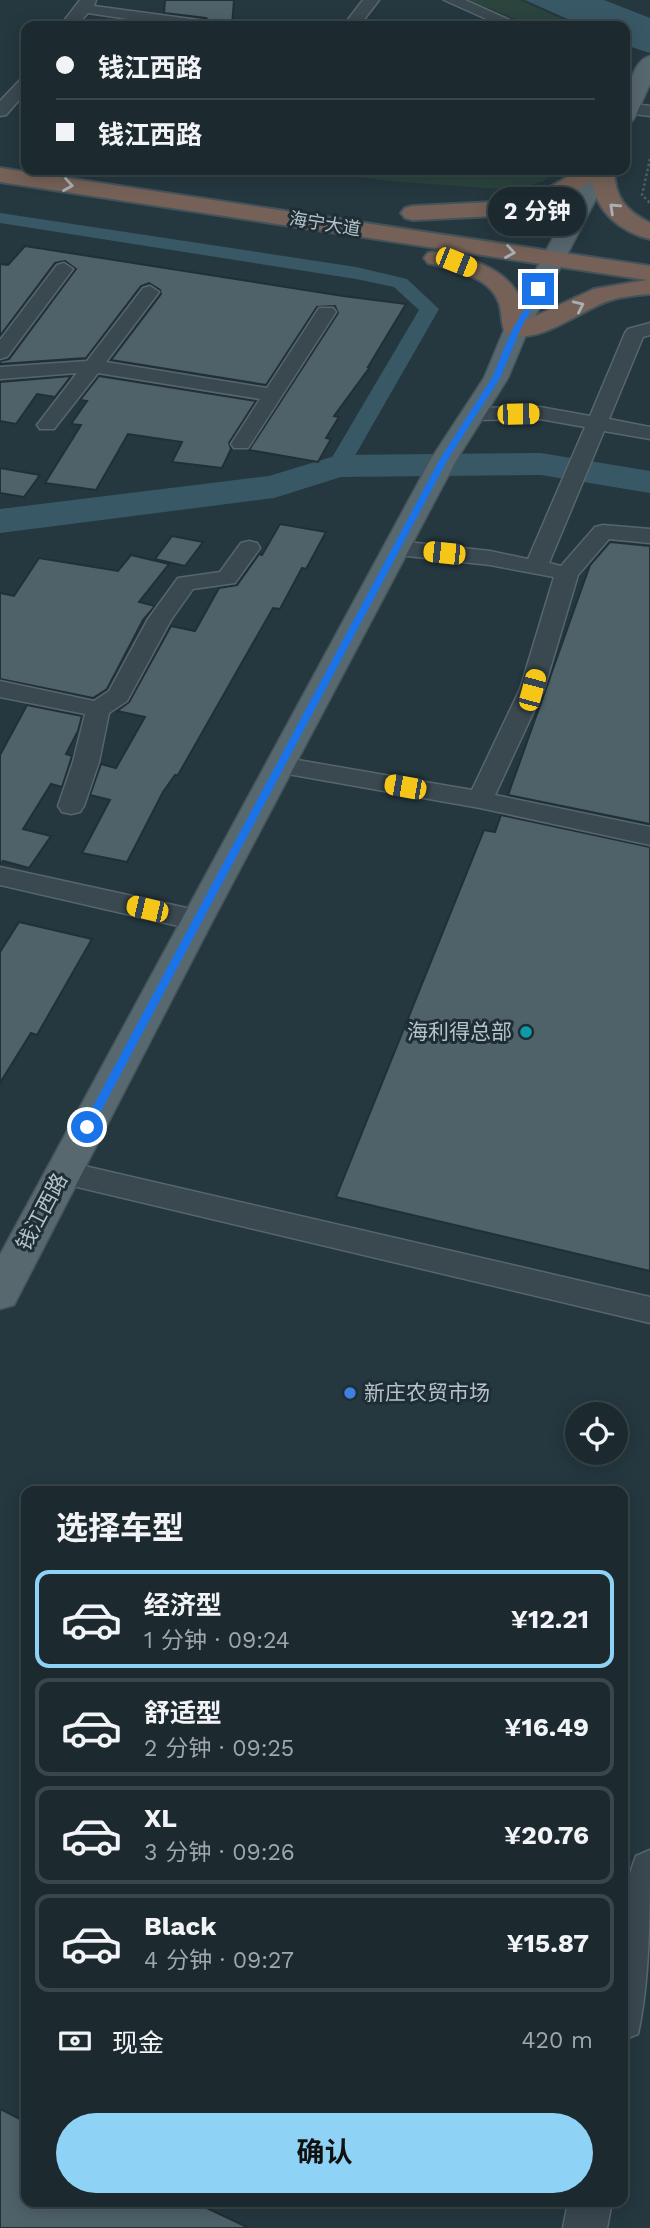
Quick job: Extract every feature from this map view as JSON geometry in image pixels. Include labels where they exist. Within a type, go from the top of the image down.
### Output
[{"type":"highway","name":"海宁大道","points":[[0,175],[650,273]]},
{"type":"highway","points":[[413,213],[517,208],[543,201],[586,175]]},
{"type":"highway","points":[[601,175],[605,200],[616,211],[650,232]]},
{"type":"highway","name":"海宁大道","points":[[387,209],[588,239]]},
{"type":"highway","points":[[241,211],[360,245],[456,262],[482,273],[502,287],[511,300],[516,330],[537,327],[600,296],[632,288],[650,287]]},
{"type":"highway","points":[[625,244],[650,248]]},
{"type":"main road","points":[[630,103],[647,68]]},
{"type":"main road","name":"钱江西路","points":[[0,1293],[196,920],[444,459],[496,378],[516,330],[598,175]]},
{"type":"street","points":[[355,21],[371,0]]},
{"type":"street","points":[[434,0],[485,21]]},
{"type":"street","points":[[452,0],[504,21]]},
{"type":"street","points":[[84,21],[93,3]]},
{"type":"street","points":[[73,21],[88,4],[93,3],[181,21]]},
{"type":"street","points":[[0,111],[15,89]]},
{"type":"street","points":[[630,111],[650,111]]},
{"type":"street","points":[[0,353],[64,269]]},
{"type":"street","points":[[47,425],[150,292]]},
{"type":"street","points":[[242,444],[327,312]]},
{"type":"street","points":[[536,567],[635,333],[650,329]]},
{"type":"street","points":[[0,373],[93,366],[273,395]]},
{"type":"street","points":[[472,414],[540,414],[650,433]]},
{"type":"street","points":[[627,429],[650,424]]},
{"type":"street","points":[[480,800],[532,690],[567,573],[603,532],[650,536]]},
{"type":"street","points":[[71,806],[86,762],[98,709],[118,696],[160,620],[186,583],[228,578],[249,548]]},
{"type":"street","points":[[398,548],[490,558],[567,573]]},
{"type":"street","points":[[0,689],[98,709]]},
{"type":"street","points":[[280,765],[480,800],[650,836]]},
{"type":"street","points":[[0,876],[196,920]]},
{"type":"street","points":[[63,1172],[650,1310]]},
{"type":"street","points":[[628,1991],[650,1870]]},
{"type":"street","points":[[585,2228],[589,2207]]},
{"type":"path","points":[[650,159],[642,195],[650,203]]},
{"type":"green space","points":[[468,0],[520,0],[567,21],[520,21]]},
{"type":"green space","points":[[344,175],[550,175],[544,181],[515,190]]},
{"type":"water","points":[[525,0],[604,0],[650,18],[650,53],[630,47],[630,21],[572,21]]},
{"type":"building","points":[[165,0],[234,0],[232,21],[210,21],[206,18],[164,13]]},
{"type":"building","points":[[25,246],[406,304],[370,367],[334,416],[339,417],[326,438],[331,439],[318,462],[249,450],[338,313],[335,306],[317,307],[266,385],[111,360],[161,294],[160,290],[149,283],[141,286],[86,358],[0,364],[0,361],[9,359],[76,269],[65,261],[55,263],[0,336],[0,264],[8,265]]},
{"type":"building","points":[[71,376],[55,397],[37,394],[16,424],[0,421],[0,382]]},
{"type":"building","points":[[99,376],[256,401],[229,443],[231,449],[222,468],[172,462],[182,442],[128,434],[96,490],[45,483],[81,425],[71,424],[87,401],[80,400]]},
{"type":"building","points":[[0,468],[40,475],[24,497],[0,493]]},
{"type":"building","points":[[280,524],[326,532],[306,569],[302,568],[280,609],[273,608],[178,775],[175,775],[163,792],[127,862],[82,853],[110,800],[90,795],[101,764],[116,768],[145,717],[117,711],[129,702],[171,626],[195,631],[219,588],[237,585],[259,554],[262,555]]},
{"type":"building","points":[[172,536],[203,542],[185,566],[155,559]]},
{"type":"building","points":[[610,542],[650,546],[650,824],[508,795],[590,565]]},
{"type":"building","points":[[131,555],[169,564],[139,602],[155,606],[143,620],[107,689],[93,698],[0,679],[0,593],[14,596],[39,558],[118,571]]},
{"type":"building","points":[[27,705],[82,716],[78,731],[66,754],[72,756],[62,787],[51,784],[23,829],[51,836],[29,868],[3,861],[0,865],[0,755]]},
{"type":"building","name":"海利得总部","points":[[501,815],[650,847],[650,1271],[336,1197],[484,830],[495,832]]},
{"type":"building","points":[[19,922],[92,939],[37,1035],[31,1033],[0,1083],[0,952]]},
{"type":"building","points":[[0,2109],[21,2120],[21,2207],[205,2207],[249,2228],[0,2228]]},
{"type":"waterway","points":[[0,218],[356,273],[400,283],[429,309],[338,466]]},
{"type":"waterway","points":[[0,521],[274,487],[338,466],[541,464],[650,482]]},
{"type":"place","name":"海利得总部","points":[[526,1032]]},
{"type":"place","name":"新庄农贸市场","points":[[350,1393]]},
{"type":"route","points":[[87,1127],[444,459],[496,378],[516,330],[538,289]]}]
